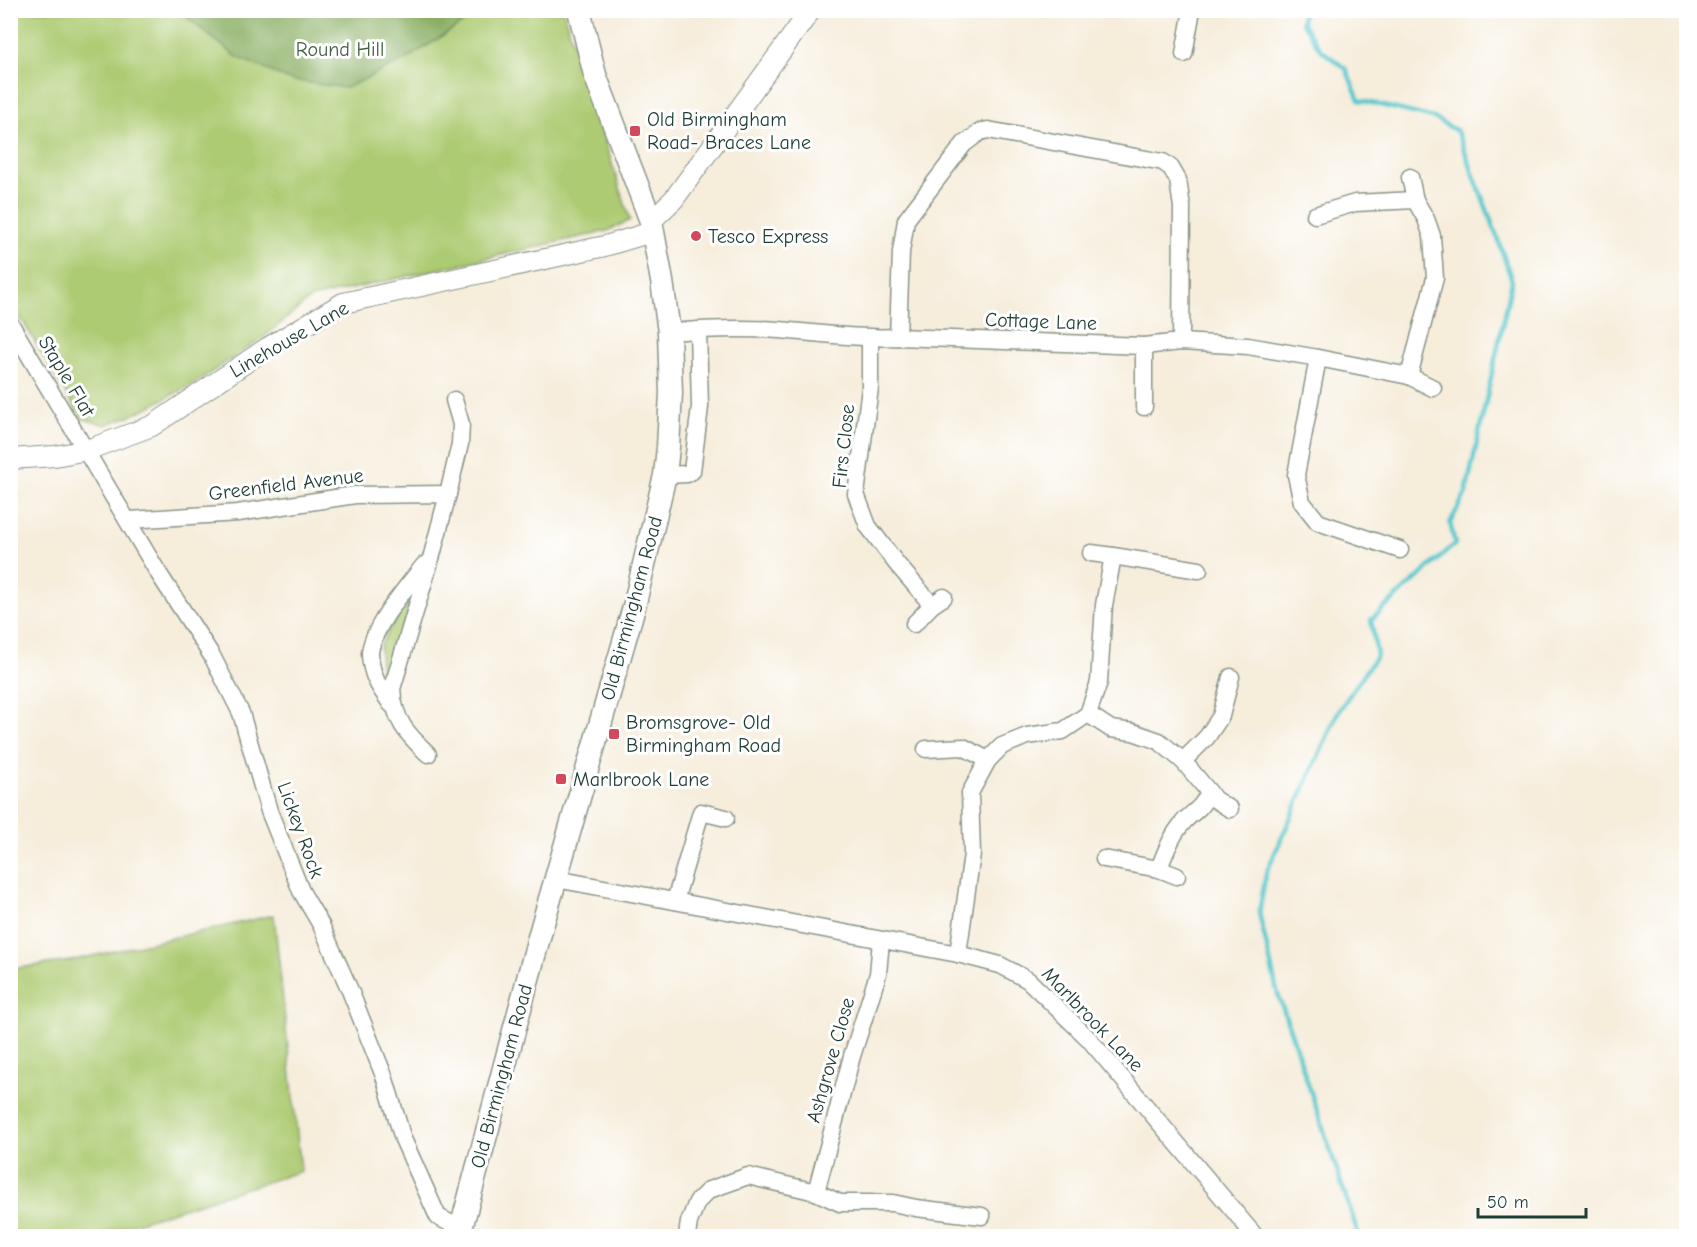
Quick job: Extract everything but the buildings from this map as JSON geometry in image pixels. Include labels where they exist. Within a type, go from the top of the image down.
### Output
[{"type":"main road","name":"Old Birmingham Road","points":[[459,1232],[556,879],[634,608],[665,475],[671,393],[669,332],[662,280],[652,227],[596,75],[579,10]]},
{"type":"street","points":[[652,227],[811,10]]},
{"type":"street","points":[[1185,54],[1192,10]]},
{"type":"street","points":[[898,337],[901,252],[906,220],[964,144],[980,132],[988,130],[1162,162],[1171,168],[1178,180],[1182,207],[1181,342]]},
{"type":"street","points":[[1409,376],[1435,278],[1432,236],[1426,219],[1415,200],[1410,177]]},
{"type":"street","points":[[1315,215],[1355,203],[1415,200]]},
{"type":"street","name":"Linehouse Lane","points":[[10,459],[55,456],[87,450],[152,426],[267,348],[343,303],[604,246],[652,227]]},
{"type":"street","name":"Staple Flat","points":[[10,323],[87,450]]},
{"type":"street","points":[[665,475],[687,474],[692,471],[700,407],[698,330]]},
{"type":"street","name":"Cottage Lane","points":[[669,332],[777,330],[870,339],[898,337],[1144,346],[1181,342],[1248,346],[1409,376],[1433,388]]},
{"type":"street","name":"Firs Close","points":[[870,339],[870,388],[856,494],[868,526],[896,563],[938,601],[914,624]]},
{"type":"street","points":[[1144,346],[1144,406]]},
{"type":"street","points":[[1318,358],[1296,476],[1302,502],[1318,522],[1400,550]]},
{"type":"street","points":[[393,707],[392,688],[432,555],[460,444],[461,424],[454,400]]},
{"type":"street","name":"Lickey Rock","points":[[87,450],[159,574],[212,656],[241,712],[269,811],[301,891],[321,925],[349,988],[384,1076],[403,1139],[438,1217],[459,1232]]},
{"type":"street","name":"Greenfield Avenue","points":[[129,520],[238,513],[355,495],[448,494]]},
{"type":"street","points":[[1091,553],[1182,560],[1198,570]]},
{"type":"street","points":[[428,754],[407,734],[374,676],[370,653],[375,636],[384,620],[432,555]]},
{"type":"street","points":[[958,954],[972,854],[970,793],[988,760],[1002,746],[1028,736],[1063,731],[1088,714],[1099,682],[1104,605],[1113,556]]},
{"type":"street","points":[[1183,761],[1207,737],[1221,716],[1231,676]]},
{"type":"street","points":[[1088,714],[1111,729],[1133,732],[1159,741],[1183,761],[1214,799],[1230,809]]},
{"type":"street","points":[[926,749],[963,747],[988,760]]},
{"type":"street","points":[[1159,869],[1180,825],[1204,804],[1209,792]]},
{"type":"street","points":[[675,901],[701,812],[726,818]]},
{"type":"street","points":[[1104,859],[1159,869],[1177,876]]},
{"type":"street","name":"Marlbrook Lane","points":[[556,879],[958,954],[1000,965],[1028,980],[1089,1039],[1255,1236]]},
{"type":"street","name":"Ashgrove Close","points":[[816,1192],[852,1056],[878,974],[881,940]]},
{"type":"street","points":[[687,1236],[689,1222],[697,1202],[709,1190],[748,1176],[816,1192],[840,1203],[893,1203],[982,1216]]},
{"type":"green space","points":[[11,11],[179,11],[237,57],[405,60],[481,11],[563,11],[630,220],[607,231],[311,298],[264,337],[195,383],[133,415],[105,425],[81,418],[11,302]]},
{"type":"green space","name":"Round Hill","points":[[179,11],[481,11],[405,60],[346,88],[290,80],[237,57]]},
{"type":"green space","points":[[412,597],[389,679],[381,675],[380,646]]},
{"type":"green space","points":[[274,915],[301,1171],[95,1236],[11,1236],[11,969],[70,961]]},
{"type":"waterway","points":[[1303,10],[1302,22],[1320,49],[1346,69],[1359,100],[1434,118],[1457,131],[1512,281],[1466,493],[1450,523],[1455,544],[1371,620],[1377,655],[1338,712],[1266,873],[1259,913],[1277,991],[1359,1236]]},
{"type":"place","name":"Old Birmingham Road- Braces Lane","points":[[635,131]]},
{"type":"place","name":"Tesco Express","points":[[696,236]]},
{"type":"place","name":"Bromsgrove- Old Birmingham Road","points":[[614,734]]},
{"type":"place","name":"Marlbrook Lane","points":[[561,779]]}]
